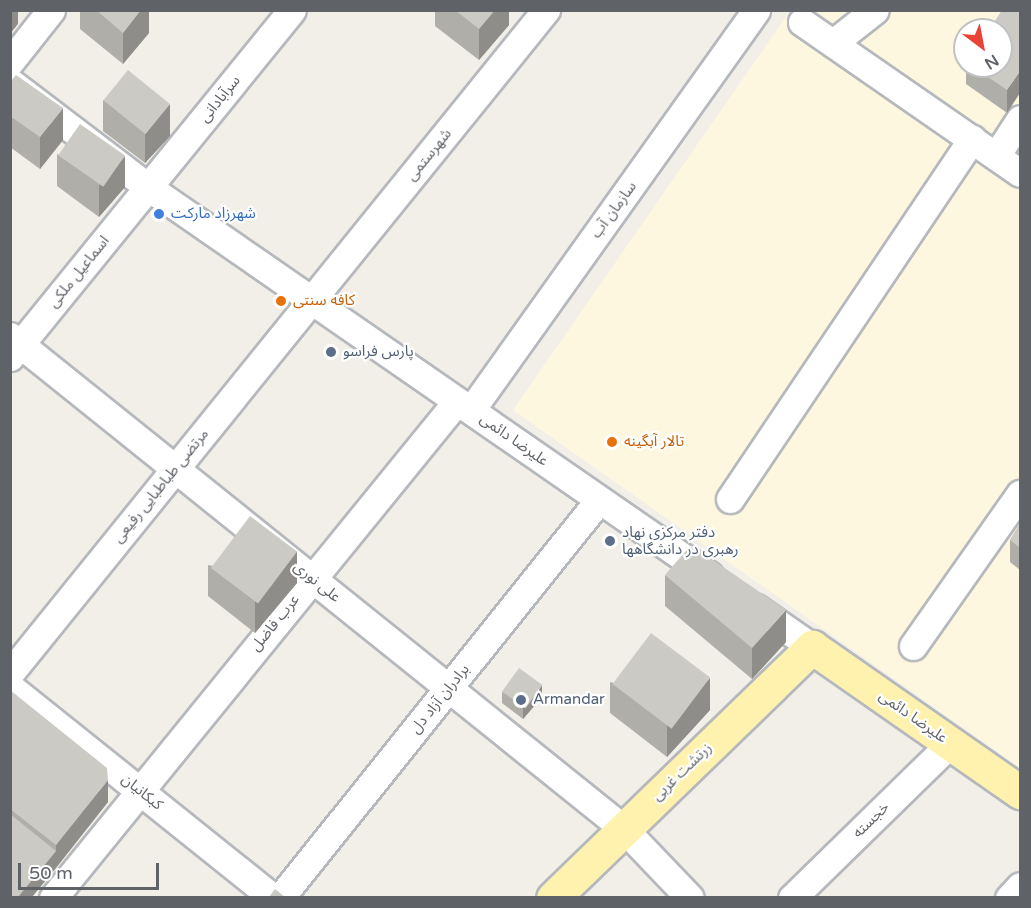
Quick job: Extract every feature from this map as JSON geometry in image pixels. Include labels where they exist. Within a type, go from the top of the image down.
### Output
[{"type":"main road","name":"علیرضا دائمی","points":[[812,647],[1020,792]]},
{"type":"main road","name":"زرتشت غربی","points":[[553,897],[812,647]]},
{"type":"street","points":[[10,62],[51,10]]},
{"type":"street","name":"سرآبادانی","points":[[148,187],[292,10]]},
{"type":"street","name":"شهرستمی","points":[[312,300],[546,10]]},
{"type":"street","name":"سازمان آب","points":[[464,406],[756,10]]},
{"type":"street","points":[[833,43],[875,10]]},
{"type":"street","points":[[802,22],[1020,173]]},
{"type":"street","name":"علیرضا دائمی","points":[[10,82],[148,187],[812,647]]},
{"type":"street","points":[[996,156],[1020,119]]},
{"type":"street","points":[[730,499],[972,139]]},
{"type":"street","name":"اسماعیل ملکی","points":[[14,346],[148,187]]},
{"type":"street","name":"مرتضی طباطبایی رفیعی","points":[[10,673],[312,300]]},
{"type":"street","name":"علی نوری","points":[[14,346],[176,469],[624,828],[690,897]]},
{"type":"street","name":"عرب فاضل","points":[[54,897],[312,578],[464,406]]},
{"type":"street","points":[[913,646],[1020,494]]},
{"type":"street","name":"برادران آزاد دل","points":[[280,897],[599,500]]},
{"type":"street","name":"کبکانیان","points":[[10,687],[273,897]]},
{"type":"street","name":"خجسته","points":[[792,897],[951,743]]},
{"type":"street","points":[[1009,897],[1020,886]]},
{"type":"shaded area","points":[[790,11],[1020,11],[1020,768],[513,410]]},
{"type":"building","points":[[96,10],[141,10],[123,33]]},
{"type":"building","points":[[455,10],[495,10],[479,29]]},
{"type":"building","points":[[1002,10],[1020,10],[1020,71],[1007,90],[990,78],[1013,78],[1013,18],[997,18]]},
{"type":"building","points":[[128,70],[170,104],[145,134],[103,100]]},
{"type":"building","points":[[16,75],[63,108],[40,137],[10,116],[10,82]]},
{"type":"building","points":[[80,124],[125,156],[103,187],[58,155]]},
{"type":"building","points":[[250,516],[297,552],[258,603],[211,568]]},
{"type":"building","points":[[1020,524],[1020,548],[1010,540]]},
{"type":"building","points":[[691,545],[786,610],[752,648],[665,575]]},
{"type":"building","points":[[651,633],[710,678],[672,729],[612,684]]},
{"type":"building","points":[[519,668],[542,685],[525,709],[502,691]]},
{"type":"building","points":[[10,690],[107,768],[108,780],[56,845],[10,809]]},
{"type":"building","points":[[10,814],[56,851],[18,897],[10,897]]},
{"type":"building","points":[[275,889],[285,897],[269,897]]},
{"type":"place","name":"شهرزاد مارکت","points":[[159,214]]},
{"type":"place","name":"کافه سنتی","points":[[281,301]]},
{"type":"place","name":"پارس فراسو","points":[[331,352]]},
{"type":"place","name":"تالار آبگینه","points":[[612,442]]},
{"type":"place","name":"دفتر مرکزی نهاد رهبری در دانشگاهها","points":[[610,541]]},
{"type":"place","name":"Armandar","points":[[521,700]]}]
